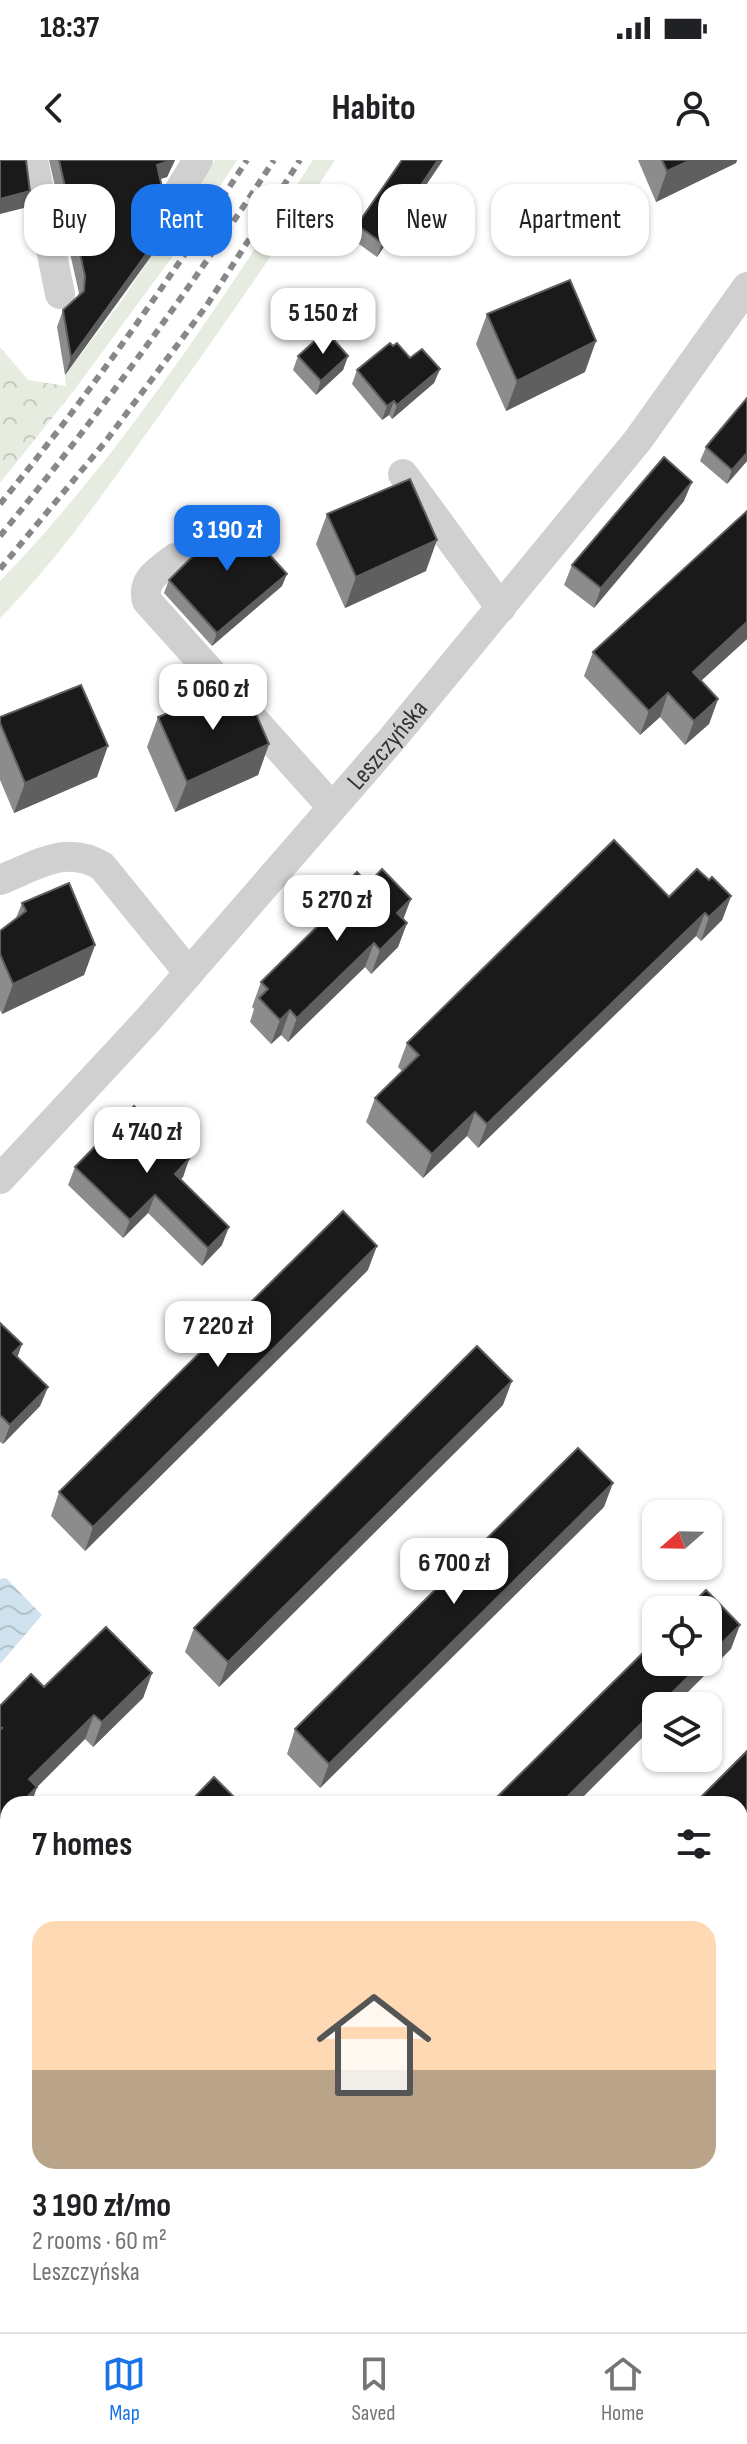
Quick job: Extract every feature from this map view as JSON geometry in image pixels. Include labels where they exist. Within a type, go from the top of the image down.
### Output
[{"type":"street","points":[[33,160],[60,294]]},
{"type":"street","points":[[183,184],[198,160]]},
{"type":"street","name":"Leszczyńska","points":[[0,1179],[189,973],[501,608],[638,440],[747,287]]},
{"type":"street","points":[[403,474],[484,589],[501,608]]},
{"type":"street","points":[[175,558],[149,578],[145,593],[147,601],[332,807]]},
{"type":"street","points":[[0,880],[57,857],[86,857],[102,866],[189,973]]},
{"type":"green space","points":[[215,160],[237,160],[221,184],[199,184]]},
{"type":"green space","points":[[313,160],[335,160],[319,184],[297,184]]},
{"type":"green space","points":[[151,256],[173,256],[72,393],[66,386],[65,375],[121,302]]},
{"type":"green space","points":[[250,256],[271,256],[96,504],[0,618],[0,581],[45,533],[128,431]]},
{"type":"green space","points":[[0,347],[28,380],[66,386],[72,393],[0,483]]},
{"type":"water","points":[[6,1578],[42,1615],[0,1664],[0,1579]]},
{"type":"building","points":[[0,160],[26,160],[29,184],[24,184],[24,193],[0,199]]},
{"type":"building","points":[[59,160],[172,160],[157,165],[161,184],[131,184],[131,256],[145,256],[71,358],[63,310],[84,291],[85,276],[81,256],[115,256],[115,184],[64,184]]},
{"type":"building","points":[[402,160],[438,160],[422,184],[385,184]]},
{"type":"building","points":[[662,160],[691,160],[667,171]]},
{"type":"building","points":[[378,195],[378,240],[362,229],[362,218]]},
{"type":"building","points":[[570,280],[596,341],[517,381],[487,314]]},
{"type":"building","points":[[326,331],[348,356],[321,381],[298,356]]},
{"type":"building","points":[[390,343],[393,346],[397,343],[410,358],[422,349],[440,369],[397,405],[394,401],[387,406],[357,370]]},
{"type":"building","points":[[747,398],[747,453],[732,470],[706,447]]},
{"type":"building","points":[[664,457],[692,482],[601,588],[572,565]]},
{"type":"building","points":[[410,479],[437,540],[356,577],[327,514]]},
{"type":"building","points":[[747,511],[747,622],[693,672],[718,699],[694,721],[668,693],[649,711],[593,652]]},
{"type":"building","points":[[231,512],[287,574],[217,633],[169,580],[205,544],[200,538]]},
{"type":"building","points":[[81,685],[108,746],[25,783],[0,717]]},
{"type":"building","points":[[237,686],[250,700],[269,744],[187,782],[158,717]]},
{"type":"building","points":[[614,840],[669,897],[697,869],[709,880],[712,877],[731,896],[709,917],[705,913],[487,1124],[475,1112],[432,1154],[375,1098],[419,1055],[407,1043]]},
{"type":"building","points":[[382,869],[411,899],[397,913],[407,923],[380,950],[374,943],[297,1018],[290,1010],[280,1020],[259,998],[268,989],[261,982],[338,906],[330,899],[357,872],[368,884]]},
{"type":"building","points":[[69,883],[95,945],[13,984],[0,954],[0,931],[26,911],[22,903]]},
{"type":"building","points":[[134,1106],[189,1159],[175,1174],[229,1227],[208,1248],[155,1195],[130,1220],[75,1167]]},
{"type":"building","points":[[343,1211],[377,1246],[93,1527],[59,1492]]},
{"type":"building","points":[[0,1323],[22,1344],[13,1353],[48,1387],[10,1425],[0,1415]]},
{"type":"building","points":[[477,1346],[512,1381],[228,1662],[194,1628]]},
{"type":"building","points":[[578,1448],[613,1483],[329,1764],[295,1729]]},
{"type":"building","points":[[722,1606],[740,1625],[722,1643]]},
{"type":"building","points":[[106,1627],[152,1673],[102,1722],[94,1715],[29,1779],[37,1787],[28,1796],[0,1796],[0,1706],[31,1674],[44,1687]]},
{"type":"building","points":[[642,1654],[642,1676],[689,1676],[673,1692],[642,1692],[642,1723],[568,1796],[498,1796]]},
{"type":"building","points":[[747,1751],[747,1796],[702,1796]]},
{"type":"building","points":[[214,1777],[233,1796],[196,1796]]},
{"type":"railway","points":[[0,504],[66,421],[128,335],[247,160]]},
{"type":"railway","points":[[0,536],[142,352],[274,160]]},
{"type":"railway","points":[[0,569],[106,441],[207,305],[300,160]]}]
